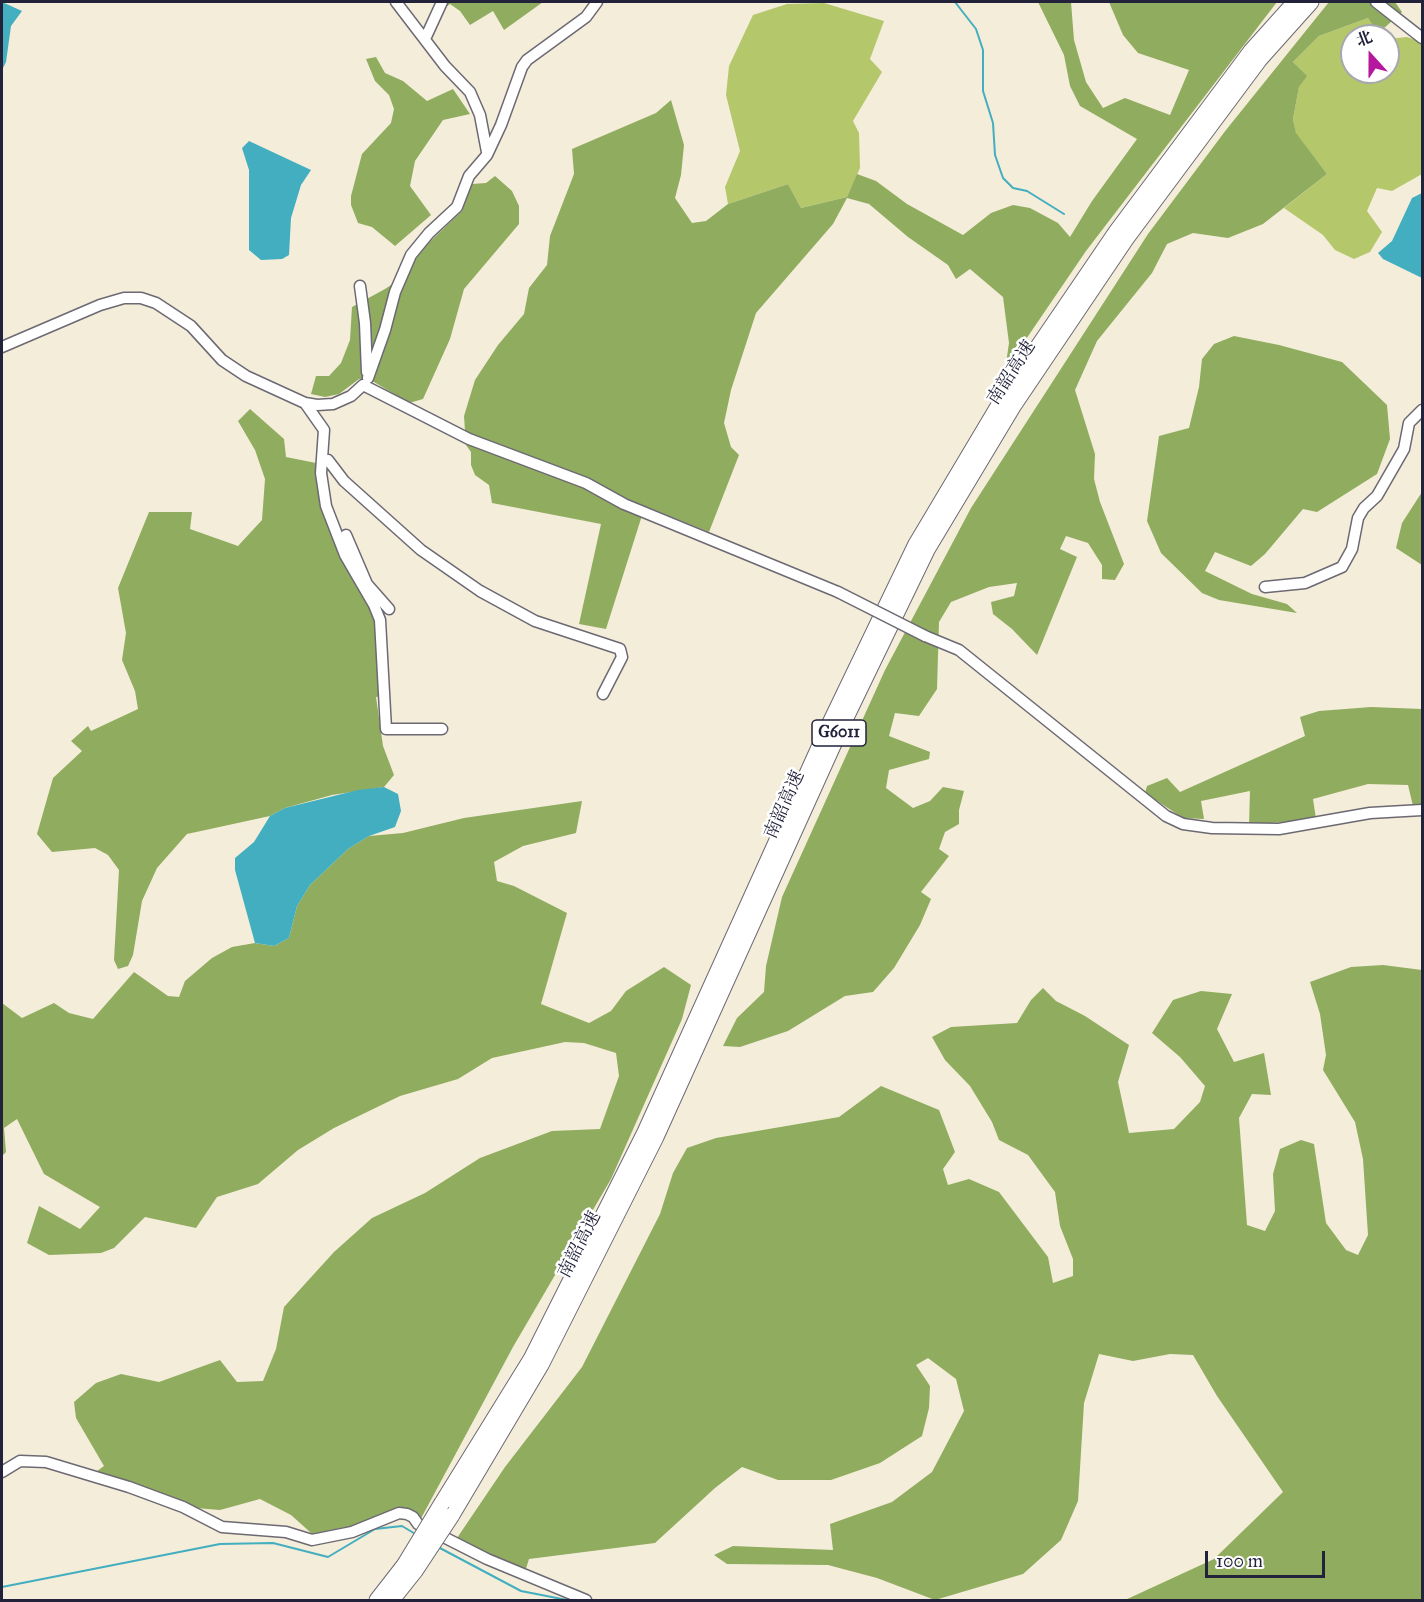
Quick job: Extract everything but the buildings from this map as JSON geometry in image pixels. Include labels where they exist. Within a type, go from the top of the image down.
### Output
[{"type":"highway","name":"南韶高速","points":[[447,1509],[531,1359],[645,1132],[830,723],[916,544],[1003,398],[1116,232],[1251,51],[1295,2]]},
{"type":"highway","name":"南韶高速","points":[[392,1600],[410,1567],[541,1365],[656,1137],[841,728],[927,550],[1014,405],[1126,239],[1260,59],[1311,2]]},
{"type":"highway","name":"南韶高速","points":[[377,1600],[410,1567]]},
{"type":"street","points":[[396,2],[445,66],[476,100],[487,145],[487,155]]},
{"type":"street","points":[[425,39],[442,2]]},
{"type":"street","points":[[2,346],[100,305],[124,298],[141,298],[156,303],[191,326],[222,360],[246,376],[317,405],[333,404],[351,396],[365,382],[385,330],[394,291],[411,255],[429,233],[456,207],[470,176],[487,155],[501,125],[522,67],[527,60],[586,17],[597,2]]},
{"type":"street","points":[[1376,2],[1422,38]]},
{"type":"street","points":[[360,286],[366,323],[365,382]]},
{"type":"street","points":[[365,382],[469,439],[586,483],[624,504],[838,592],[925,636],[959,650],[1166,816],[1184,824],[1212,828],[1279,829],[1370,813],[1422,810]]},
{"type":"street","points":[[305,402],[324,430],[329,445],[330,498],[357,567],[367,584],[389,609]]},
{"type":"street","points":[[1265,587],[1305,583],[1342,567],[1352,549],[1358,518],[1364,508],[1377,496],[1404,449],[1412,419],[1422,410]]},
{"type":"street","points":[[324,430],[321,473],[326,506],[345,555],[374,605],[380,620],[386,729],[442,729]]},
{"type":"street","points":[[328,460],[344,481],[415,544],[488,596],[535,621],[620,649],[622,657],[603,694]]},
{"type":"street","points":[[2,1473],[20,1461],[46,1462],[129,1487],[183,1507],[222,1527],[286,1532],[312,1540],[352,1532],[399,1513],[407,1514],[414,1516],[418,1524],[487,1559],[586,1600]]},
{"type":"green space","points":[[435,2],[543,2],[504,30],[493,11],[470,25],[460,11],[450,4],[442,10]]},
{"type":"green space","points":[[1038,2],[1071,2],[1074,40],[1086,82],[1103,108],[1125,98],[1170,115],[1189,70],[1138,53],[1123,35],[1109,2],[1277,2],[1086,251],[1005,370],[1009,343],[1003,297],[970,269],[956,279],[948,265],[908,237],[869,204],[847,198],[833,224],[756,313],[731,390],[724,423],[731,447],[739,455],[709,532],[645,506],[606,629],[579,624],[601,524],[492,503],[489,485],[475,475],[471,465],[471,452],[466,445],[464,416],[475,380],[498,345],[524,314],[529,288],[547,265],[550,236],[574,174],[572,149],[656,113],[671,100],[684,145],[681,175],[675,198],[692,223],[706,221],[728,204],[788,184],[801,208],[847,197],[857,174],[876,181],[907,204],[963,235],[991,213],[1013,205],[1030,208],[1058,223],[1070,237],[1092,201],[1137,139],[1080,106],[1070,86],[1064,55]]},
{"type":"green space","points":[[1329,2],[1395,2],[1402,12],[1389,24],[1372,24],[1368,18],[1352,24],[1340,24],[1340,28],[1319,36],[1293,62],[1307,76],[1299,87],[1293,119],[1296,133],[1327,174],[1263,224],[1228,238],[1193,233],[1167,244],[1152,273],[1097,341],[1075,390],[1095,454],[1094,479],[1100,502],[1124,564],[1115,580],[1102,579],[1102,565],[1088,543],[1066,536],[1060,549],[1077,557],[1037,655],[1012,629],[993,614],[991,602],[1014,596],[1017,583],[989,587],[951,602],[939,622],[937,689],[919,716],[895,713],[889,736],[930,752],[929,759],[889,770],[886,788],[913,808],[930,801],[943,787],[964,791],[959,810],[959,824],[945,832],[939,849],[949,856],[921,892],[931,899],[920,925],[894,968],[873,992],[845,996],[788,1031],[740,1047],[723,1046],[737,1018],[764,992],[766,966],[782,897],[885,670],[971,508],[1148,234],[1226,130]]},
{"type":"green space","points":[[824,3],[884,21],[870,59],[882,72],[853,121],[859,133],[860,168],[847,197],[801,208],[788,184],[728,204],[725,187],[740,151],[726,95],[729,66],[753,15],[787,4]]},
{"type":"green space","points":[[1368,18],[1372,24],[1352,24]]},
{"type":"green space","points":[[1340,28],[1340,84],[1400,84],[1400,38],[1407,37],[1422,42],[1422,174],[1392,191],[1377,188],[1367,211],[1382,232],[1370,252],[1354,259],[1335,250],[1323,235],[1284,208],[1327,174],[1296,134],[1293,119],[1299,87],[1306,76],[1293,62],[1319,36]]},
{"type":"green space","points":[[376,57],[385,73],[403,81],[427,101],[453,89],[470,114],[443,120],[415,161],[410,186],[431,215],[395,246],[372,227],[358,223],[351,205],[351,196],[362,154],[391,123],[394,109],[389,95],[375,81],[366,59]]},
{"type":"green space","points":[[495,176],[512,191],[519,206],[519,224],[464,289],[450,339],[423,399],[409,403],[374,382],[359,379],[339,394],[325,397],[311,394],[316,376],[329,376],[341,363],[350,340],[352,307],[409,273],[420,251],[462,211],[472,184],[486,183]]},
{"type":"green space","points":[[1234,336],[1342,362],[1387,405],[1390,439],[1377,474],[1317,512],[1303,509],[1265,554],[1251,566],[1215,552],[1205,571],[1252,594],[1287,604],[1297,613],[1219,600],[1202,593],[1161,553],[1147,521],[1159,436],[1189,428],[1199,387],[1202,359],[1214,344]]},
{"type":"green space","points":[[250,409],[284,439],[286,457],[321,464],[322,490],[374,605],[383,696],[376,697],[383,746],[394,775],[384,787],[332,795],[285,808],[270,816],[187,834],[157,868],[142,901],[133,955],[128,966],[118,969],[114,960],[119,870],[108,855],[95,848],[52,852],[37,834],[53,778],[82,751],[71,741],[88,726],[91,731],[138,709],[135,691],[122,660],[126,633],[118,588],[149,512],[192,512],[190,529],[238,546],[262,520],[265,479],[255,450],[238,421]]},
{"type":"green space","points":[[1422,492],[1422,565],[1396,548],[1402,523]]},
{"type":"green space","points":[[1371,707],[1422,709],[1422,805],[1413,806],[1408,785],[1368,784],[1313,799],[1316,819],[1249,825],[1250,791],[1201,801],[1204,819],[1183,818],[1145,793],[1147,786],[1167,778],[1180,792],[1305,736],[1300,717],[1319,711]]},
{"type":"green space","points":[[582,801],[576,833],[523,846],[494,862],[497,881],[514,886],[567,913],[541,1004],[589,1023],[611,1011],[626,991],[664,967],[691,985],[682,1019],[611,1179],[513,1347],[418,1524],[407,1514],[319,1540],[291,1515],[260,1499],[220,1510],[183,1507],[93,1474],[104,1466],[76,1418],[74,1402],[96,1383],[121,1374],[159,1382],[220,1360],[237,1382],[263,1381],[276,1349],[284,1307],[334,1252],[372,1218],[425,1193],[480,1158],[552,1131],[600,1129],[619,1076],[616,1053],[584,1043],[565,1042],[492,1058],[458,1079],[400,1096],[334,1128],[298,1150],[258,1184],[217,1197],[196,1228],[145,1217],[114,1248],[101,1253],[49,1255],[27,1243],[39,1206],[80,1229],[100,1207],[44,1174],[17,1119],[4,1128],[6,1152],[2,1156],[2,1003],[22,1018],[54,1003],[69,1013],[93,1019],[134,972],[168,996],[179,997],[185,981],[212,958],[232,947],[255,943],[274,946],[289,938],[297,906],[310,885],[348,849],[369,836],[403,833],[464,818]]},
{"type":"green space","points":[[1383,965],[1422,970],[1422,1600],[1125,1600],[1214,1559],[1283,1492],[1217,1396],[1193,1355],[1170,1354],[1133,1361],[1099,1354],[1084,1403],[1078,1501],[1061,1540],[1023,1574],[935,1600],[877,1578],[828,1565],[727,1564],[714,1555],[733,1546],[833,1550],[830,1524],[892,1502],[932,1472],[964,1411],[956,1379],[928,1358],[916,1365],[930,1386],[929,1408],[922,1436],[880,1463],[831,1480],[778,1480],[742,1467],[715,1488],[655,1543],[529,1559],[524,1575],[455,1541],[505,1467],[582,1367],[660,1214],[673,1173],[687,1148],[716,1138],[839,1117],[881,1086],[939,1110],[955,1152],[943,1169],[948,1185],[969,1179],[999,1192],[1048,1257],[1053,1283],[1073,1276],[1073,1259],[1060,1226],[1055,1192],[1028,1155],[999,1140],[992,1122],[970,1086],[945,1060],[932,1037],[951,1027],[1017,1023],[1031,1000],[1043,988],[1056,1001],[1085,1016],[1129,1045],[1118,1082],[1129,1133],[1174,1129],[1200,1102],[1205,1086],[1180,1057],[1152,1033],[1173,1000],[1201,991],[1232,994],[1217,1029],[1234,1062],[1264,1053],[1271,1095],[1252,1094],[1239,1118],[1247,1225],[1265,1231],[1275,1211],[1273,1174],[1280,1149],[1301,1140],[1314,1144],[1326,1223],[1346,1250],[1358,1255],[1368,1235],[1363,1159],[1355,1122],[1323,1070],[1326,1055],[1320,1014],[1310,982],[1351,967]]},
{"type":"water","points":[[2,2],[22,11],[11,26],[6,62],[2,70]]},
{"type":"water","points":[[249,141],[311,170],[301,185],[291,218],[289,255],[282,259],[261,260],[249,250],[249,170],[242,148]]},
{"type":"water","points":[[1422,193],[1422,278],[1383,259],[1378,253],[1392,241],[1412,198]]},
{"type":"water","points":[[384,787],[398,794],[401,811],[395,827],[369,836],[348,849],[310,885],[297,906],[289,938],[274,946],[255,943],[235,870],[235,858],[254,842],[270,816],[285,808],[358,790]]},
{"type":"waterway","points":[[955,2],[976,29],[983,50],[983,91],[993,123],[995,155],[1003,178],[1013,188],[1027,191],[1064,214]]},
{"type":"waterway","points":[[2,1587],[220,1544],[273,1543],[328,1557],[375,1529],[402,1526],[417,1535]]},
{"type":"waterway","points":[[438,1547],[521,1591],[567,1600]]}]
